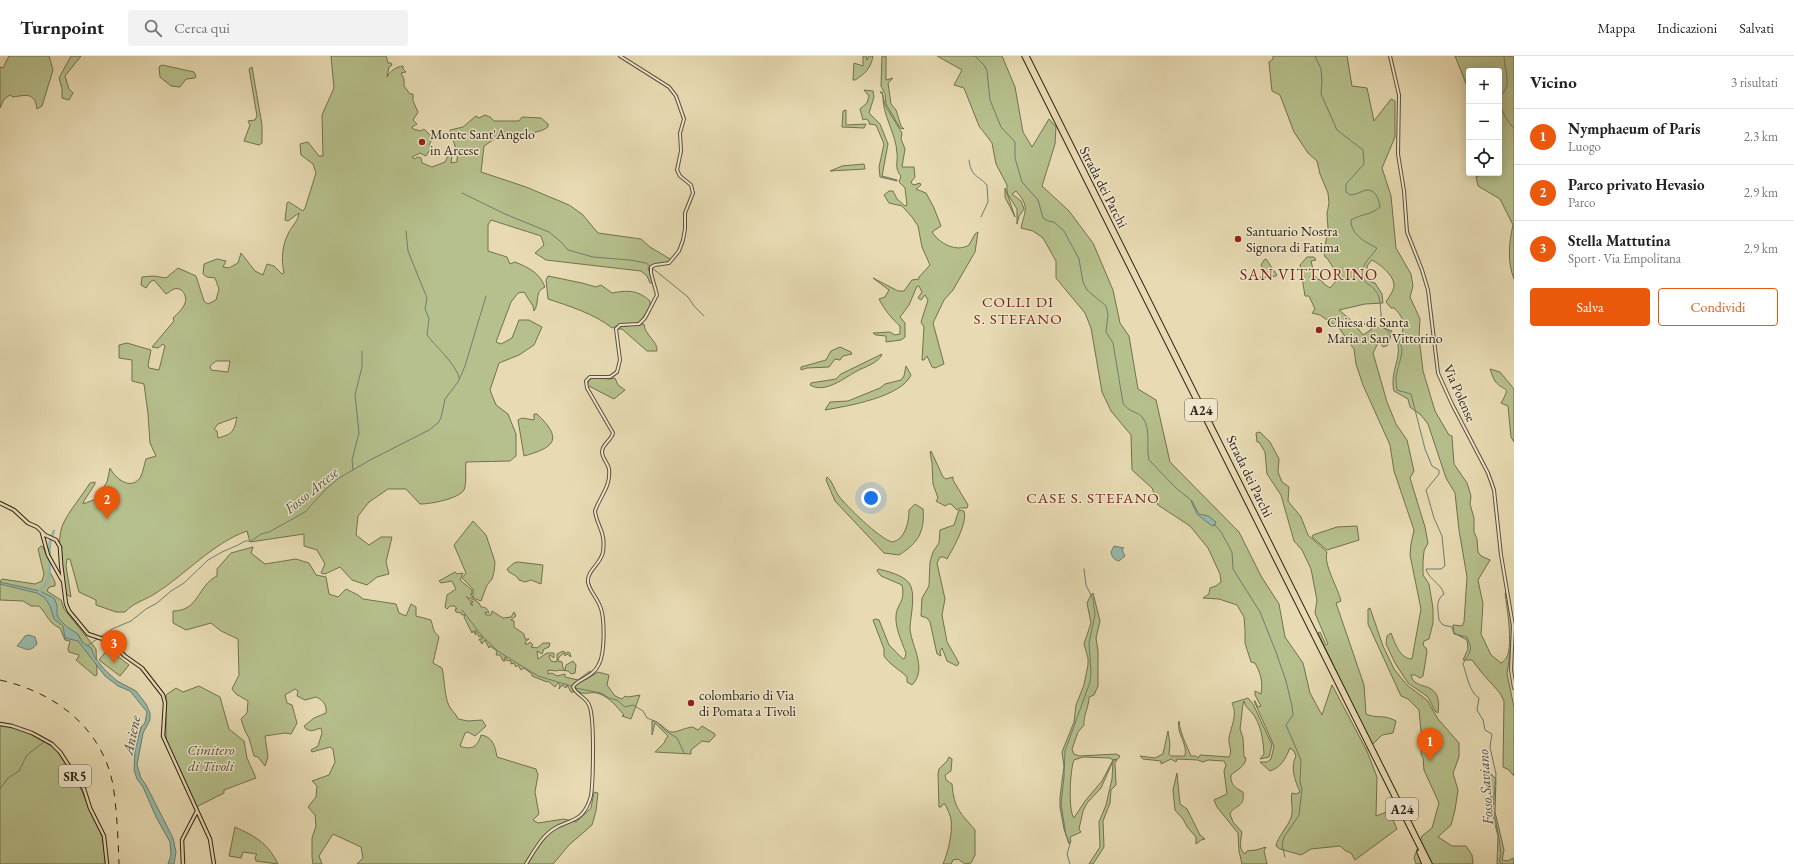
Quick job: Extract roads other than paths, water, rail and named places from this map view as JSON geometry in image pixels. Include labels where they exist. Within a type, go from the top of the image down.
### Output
[{"type":"highway","name":"Strada dei Parchi","points":[[1025,56],[1335,680],[1429,864]]},
{"type":"highway","name":"Strada dei Parchi","points":[[1067,140],[1159,319],[1336,675],[1408,827],[1429,864]]},
{"type":"highway","points":[[1408,827],[1424,864]]},
{"type":"main road","points":[[0,503],[16,511],[27,522],[37,527],[42,533],[56,540],[60,547],[66,606],[86,632],[108,641],[124,656],[140,666],[162,694],[164,702],[163,736],[211,842],[214,864]]},
{"type":"main road","points":[[42,533],[49,556],[63,582]]},
{"type":"main road","points":[[44,540],[47,536]]},
{"type":"main road","points":[[57,570],[62,569]]},
{"type":"main road","name":"SR5","points":[[0,724],[12,726],[32,733],[52,744],[60,752],[85,790],[90,810],[104,836],[108,864]]},
{"type":"main road","points":[[182,864],[182,840],[197,811]]},
{"type":"street","points":[[526,864],[546,835],[557,827],[576,819],[582,814],[589,803],[591,792],[593,735],[590,709],[587,701],[573,687],[575,684],[593,673],[601,658],[603,635],[602,611],[589,586],[588,579],[590,573],[598,563],[603,553],[603,534],[595,511],[606,490],[609,471],[602,451],[612,438],[613,433],[587,388],[586,381],[590,377],[610,377],[617,373],[620,361],[616,328],[620,325],[639,324],[646,317],[657,295],[651,268],[655,264],[670,263],[680,249],[685,234],[684,213],[693,193],[690,184],[681,177],[677,171],[681,152],[680,132],[684,118],[676,95],[668,87],[620,56]]},
{"type":"street","name":"Via Polense","points":[[1390,56],[1399,95],[1398,156],[1404,191],[1406,232],[1422,270],[1428,293],[1438,373],[1494,488],[1501,555],[1513,623],[1511,670],[1514,688]]},
{"type":"waterway","points":[[975,56],[984,65],[987,71],[990,100],[1001,127],[1015,142],[1015,158],[1022,182],[1038,200],[1043,218],[1054,222],[1064,231],[1079,259],[1083,282],[1087,290],[1106,306],[1108,314],[1106,332],[1113,343],[1123,403],[1128,409],[1139,414],[1145,422],[1148,433],[1149,460],[1176,488],[1192,501]]},
{"type":"waterway","name":"Fosso Saviano","points":[[1315,56],[1321,69],[1321,94],[1337,130],[1363,150],[1364,164],[1346,184],[1346,192],[1352,195],[1366,190],[1372,191],[1375,193],[1380,204],[1380,207],[1373,212],[1351,220],[1353,230],[1356,234],[1377,248],[1366,262],[1362,275],[1364,280],[1373,288],[1379,297],[1383,325],[1401,345],[1402,353],[1396,377],[1397,390],[1411,394],[1425,449],[1432,466],[1439,470],[1439,474],[1426,490],[1434,518],[1442,536],[1445,566],[1441,569],[1426,569],[1444,594],[1438,602],[1439,620],[1443,625],[1452,627],[1454,634],[1467,637],[1470,646],[1470,652],[1463,664],[1471,688],[1479,698],[1477,710],[1483,720],[1485,730],[1492,734],[1490,747],[1496,774],[1493,808],[1501,855],[1499,861],[1503,864]]},
{"type":"waterway","points":[[1504,56],[1507,84],[1500,98],[1500,105],[1509,123],[1514,128]]},
{"type":"waterway","points":[[969,160],[973,173],[987,185],[988,202],[981,217]]},
{"type":"waterway","points":[[462,193],[505,214],[549,232],[568,250],[593,257],[646,263],[688,297],[694,306],[704,316]]},
{"type":"waterway","points":[[406,231],[408,251],[427,298],[425,309],[429,319],[427,335],[454,367],[459,378]]},
{"type":"waterway","name":"Fosso Arcese","points":[[87,646],[112,629],[131,621],[146,609],[157,603],[171,591],[184,583],[208,560],[245,541],[251,541],[261,534],[269,532],[305,512],[327,488],[339,478],[372,459],[429,430],[438,423],[441,418],[445,399],[458,382],[465,366],[486,296]]},
{"type":"waterway","points":[[353,470],[352,460],[359,433],[355,395],[362,367],[362,351]]},
{"type":"waterway","points":[[1214,524],[1221,532],[1232,552],[1233,569],[1260,612],[1286,681],[1292,706],[1293,715],[1286,725],[1301,760],[1300,782],[1302,789],[1299,815],[1284,837],[1282,845],[1285,857]]},
{"type":"waterway","points":[[39,592],[46,584],[48,579],[50,567],[49,549],[51,537],[54,531]]},
{"type":"waterway","points":[[1070,864],[1067,854],[1070,844],[1066,835],[1061,804],[1065,751],[1090,682],[1091,672],[1089,643],[1095,615],[1093,599],[1086,585],[1084,569]]},
{"type":"waterway","points":[[462,610],[482,636],[499,652],[538,676],[571,686]]},
{"type":"waterway","points":[[575,688],[601,693],[609,698],[617,700],[625,707],[633,705],[643,711],[647,718],[657,722],[666,731],[677,738],[684,753]]},
{"type":"waterway","points":[[0,789],[8,778],[19,771],[27,755],[45,741]]},
{"type":"railway","points":[[0,680],[39,693],[57,703],[73,715],[87,729],[98,746],[107,764],[113,785],[119,864]]},
{"type":"place","name":"Monte Sant'Angelo in Arcese","points":[[422,142]]},
{"type":"place","name":"Santuario Nostra Signora di Fatima","points":[[1238,239]]},
{"type":"place","name":"Chiesa di Santa Maria a San Vittorino","points":[[1319,330]]},
{"type":"place","name":"Parco privato Hevasio","points":[[107,519]]},
{"type":"place","name":"Stella Mattutina","points":[[114,663]]},
{"type":"place","name":"colombario di Via di Pomata a Tivoli","points":[[691,703]]},
{"type":"place","name":"Nymphaeum of Paris","points":[[1430,761]]},
{"type":"district","name":"SAN VITTORINO","points":[[1309,274]]},
{"type":"district","name":"COLLI DI S. STEFANO","points":[[1018,310]]},
{"type":"district","name":"CASE S. STEFANO","points":[[1093,497]]},
{"type":"water label","name":"Aniene","points":[[131,735]]},
{"type":"park label","name":"Cimitero di Tivoli","points":[[211,758]]}]
